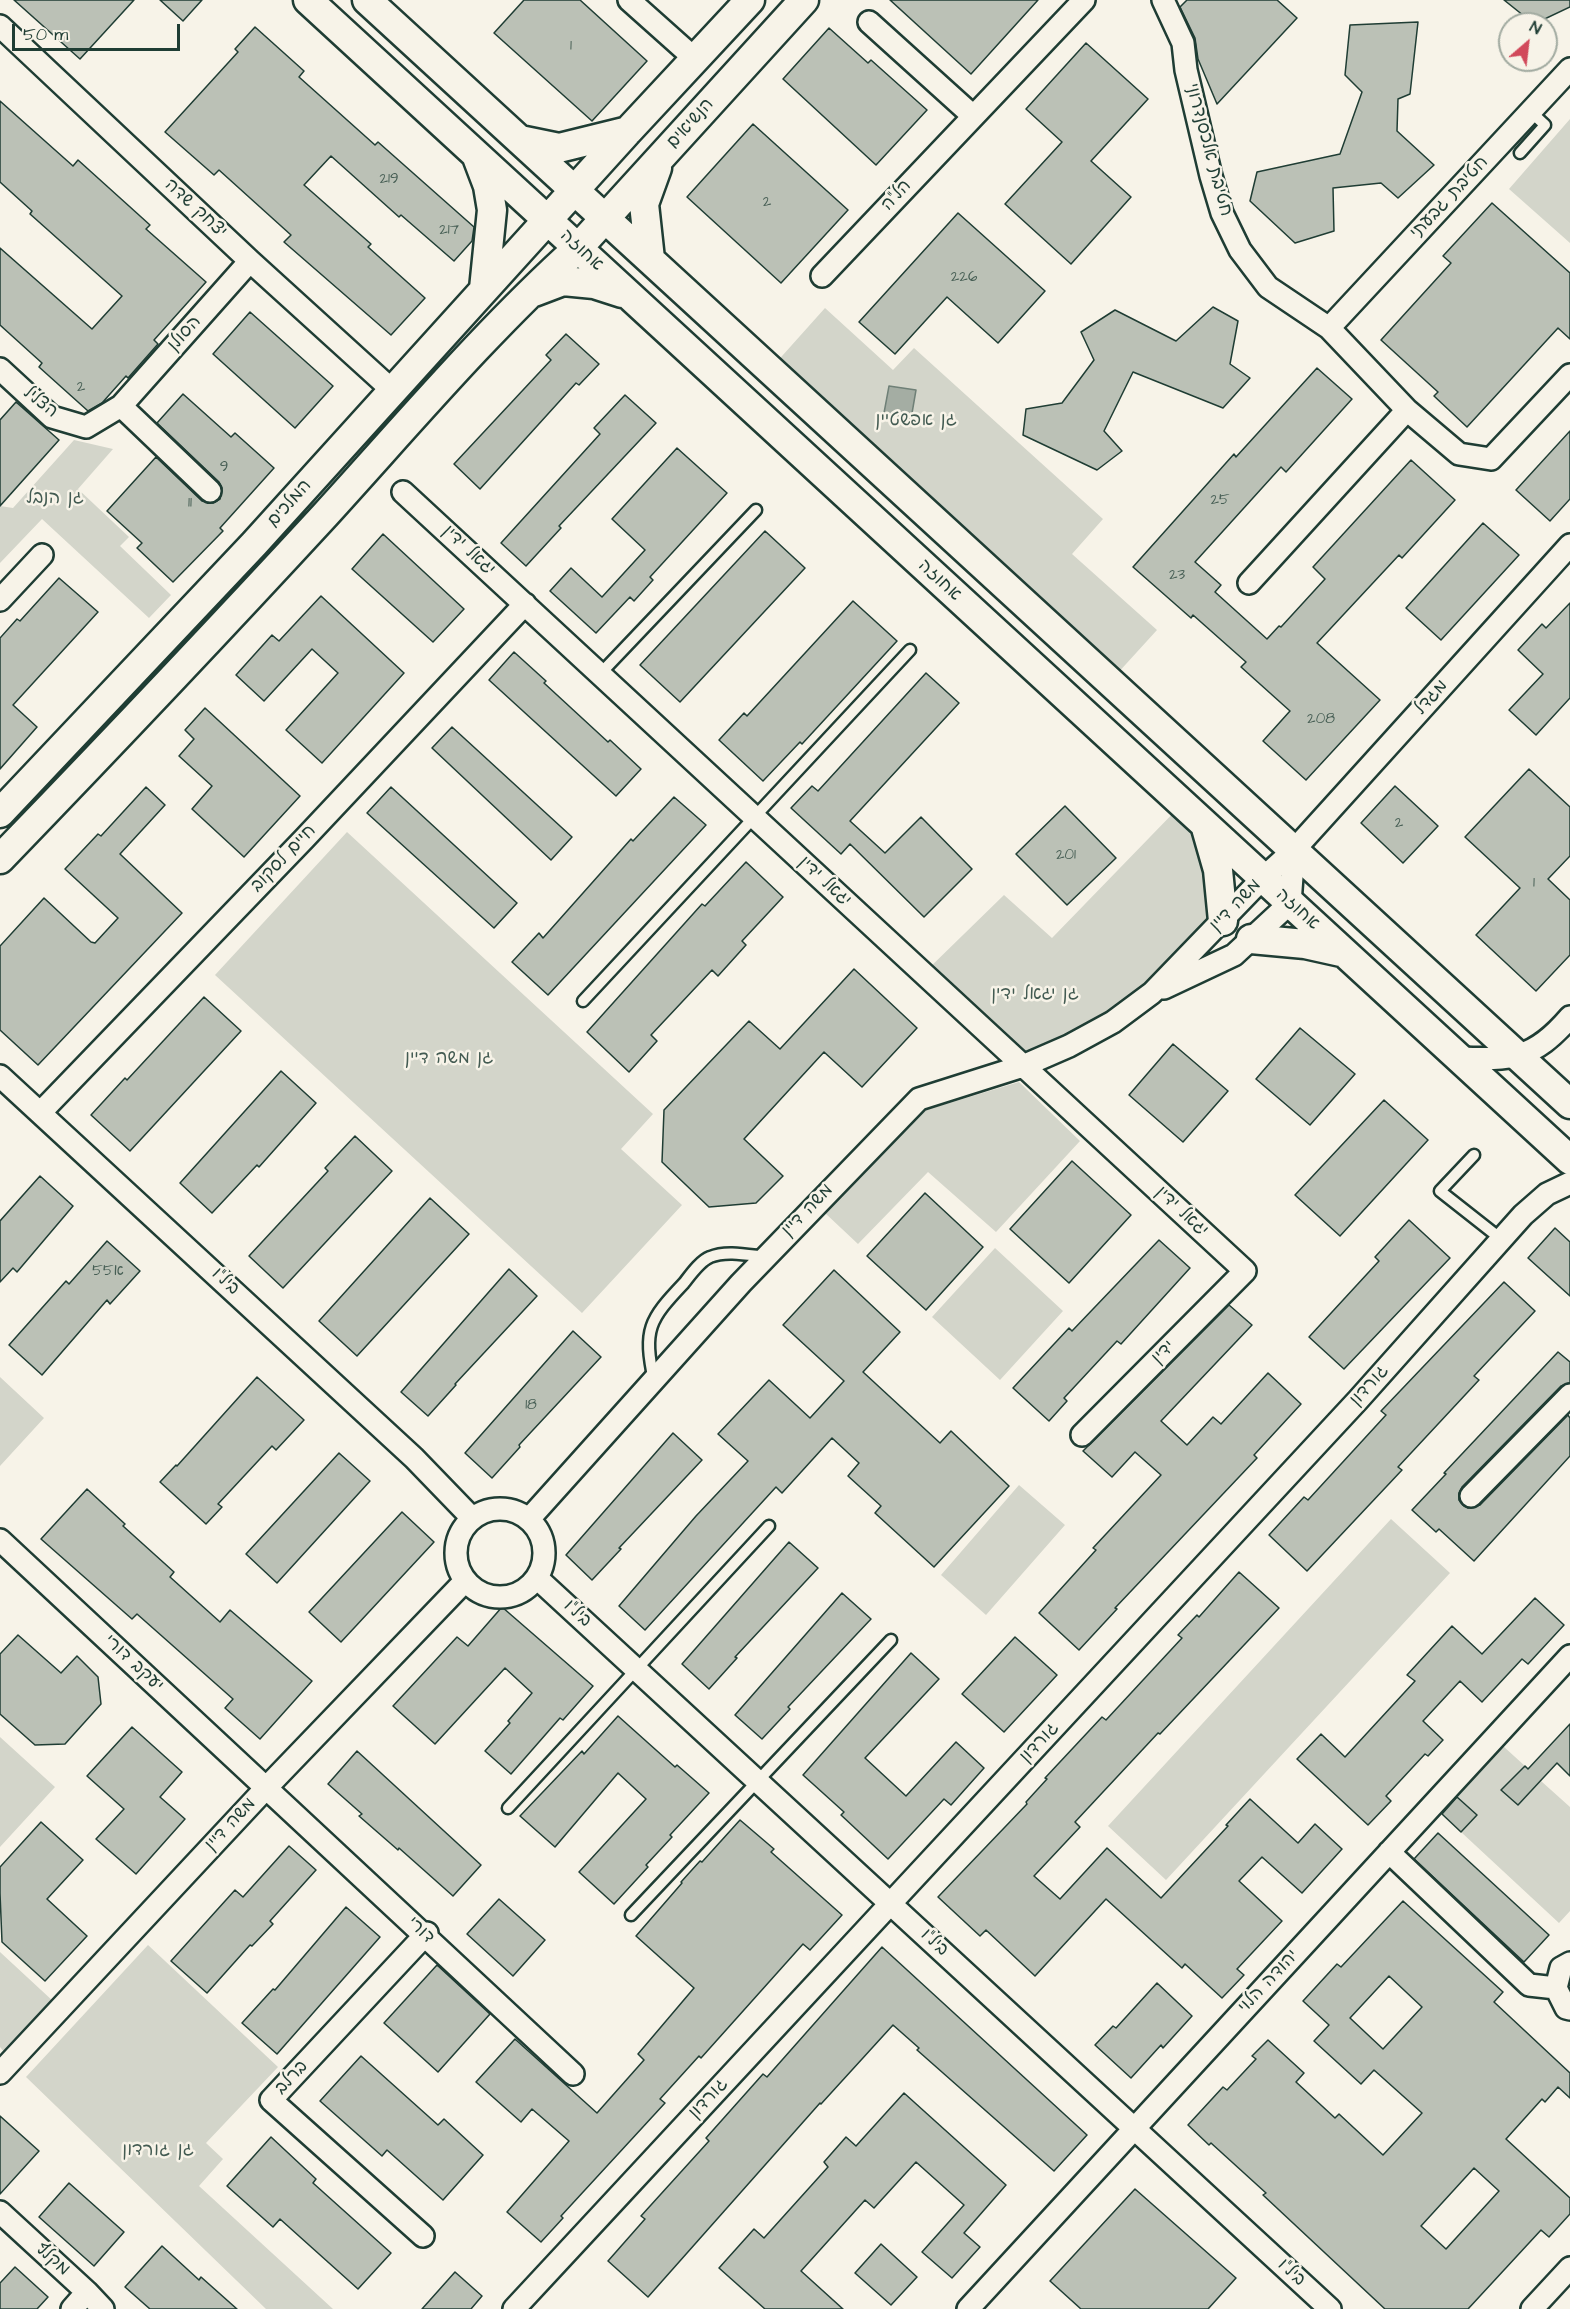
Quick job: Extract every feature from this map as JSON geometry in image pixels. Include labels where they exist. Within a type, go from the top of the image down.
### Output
[{"type":"main road","name":"אחוזה","points":[[308,0],[1206,828],[1570,1160]]},
{"type":"main road","points":[[574,190],[750,0]]},
{"type":"main road","name":"הנשיאים","points":[[578,248],[804,0]]},
{"type":"main road","points":[[372,2],[1570,1104]]},
{"type":"main road","points":[[520,140],[559,148],[628,131]]},
{"type":"main road","points":[[477,155],[488,186],[492,210],[484,289]]},
{"type":"main road","points":[[650,260],[644,204],[662,156]]},
{"type":"main road","name":"המלכים","points":[[0,813],[179,625],[574,190]]},
{"type":"main road","name":"המלכים","points":[[0,859],[192,660],[529,294],[578,248]]},
{"type":"main road","points":[[529,294],[563,281],[594,284],[630,295]]},
{"type":"main road","points":[[1206,828],[1218,870],[1222,921]]},
{"type":"main road","points":[[1251,939],[1305,944],[1345,953]]},
{"type":"street","points":[[629,0],[694,58]]},
{"type":"street","name":"הל\"ה","points":[[822,276],[1084,0]]},
{"type":"street","name":"חטיבת אלכסנדרוני","points":[[1163,0],[1183,43],[1186,70],[1222,213],[1240,250],[1268,287],[1329,328],[1407,410],[1459,454],[1491,459],[1570,375]]},
{"type":"street","points":[[869,22],[973,116]]},
{"type":"street","name":"יצחק שדה","points":[[0,26],[250,261],[392,390]]},
{"type":"street","name":"חטיבת גבעתי","points":[[1329,328],[1570,69]]},
{"type":"street","name":"הסולן","points":[[86,427],[121,406],[250,261]]},
{"type":"street","name":"הצליל","points":[[0,369],[52,417],[86,427]]},
{"type":"street","points":[[121,406],[210,491]]},
{"type":"street","points":[[1249,583],[1407,410]]},
{"type":"street","name":"יגאל ידין","points":[[404,492],[1245,1271]]},
{"type":"street","name":"מגדל","points":[[1294,850],[1570,545]]},
{"type":"street","points":[[0,600],[42,555]]},
{"type":"street","name":"חיים לסקוב","points":[[41,1112],[304,839],[525,604]]},
{"type":"street","name":"משה דיין","points":[[529,1519],[765,1257],[919,1099],[1023,1066],[1069,1046],[1113,1022],[1152,993],[1262,879],[1294,850]]},
{"type":"street","name":"משה דיין","points":[[1152,993],[1234,955],[1290,903],[1294,850]]},
{"type":"street","points":[[1458,1058],[1487,1059],[1518,1056],[1545,1042],[1570,1017]]},
{"type":"street","name":"ביל\"ו","points":[[0,1076],[414,1458],[472,1518]]},
{"type":"street","name":"גורדון","points":[[514,2309],[1350,1408],[1523,1215],[1546,1194],[1570,1183]]},
{"type":"street","name":"ידין","points":[[1082,1435],[1245,1271]]},
{"type":"street","points":[[1471,1496],[1570,1395]]},
{"type":"street","points":[[500,1508],[515,1511],[529,1519],[538,1529],[543,1541],[544,1560],[537,1578],[528,1588],[515,1595],[488,1596],[465,1581],[458,1569],[455,1555],[462,1529],[472,1518],[485,1511],[500,1508]]},
{"type":"street","name":"יעקב דורי","points":[[0,1540],[267,1787]]},
{"type":"street","name":"ביל\"ו","points":[[537,1578],[1330,2309]]},
{"type":"street","name":"משה דיין","points":[[0,2073],[267,1787],[465,1581]]},
{"type":"street","name":"יהודה הלוי","points":[[968,2309],[1570,1656]]},
{"type":"street","name":"דורי","points":[[267,1787],[573,2073]]},
{"type":"street","points":[[1389,1852],[1529,1985],[1556,1988]]},
{"type":"street","name":"ברלב","points":[[423,2236],[271,2100],[426,1934]]},
{"type":"street","points":[[1570,1963],[1561,1968],[1556,1988],[1566,2008],[1570,2009]]},
{"type":"street","name":"מקלף","points":[[0,2212],[103,2309]]},
{"type":"street","points":[[1532,2309],[1570,2268]]},
{"type":"street","points":[[72,2309],[87,2292]]},
{"type":"lane","points":[[1520,153],[1545,125],[1530,111]]},
{"type":"lane","points":[[600,674],[756,510]]},
{"type":"lane","points":[[583,1001],[910,650]]},
{"type":"lane","points":[[1474,1155],[1440,1191],[1501,1239]]},
{"type":"lane","points":[[654,1381],[648,1354],[650,1332],[657,1312],[710,1257],[730,1254],[765,1257]]},
{"type":"lane","points":[[508,1808],[769,1526]]},
{"type":"lane","points":[[631,1915],[891,1640]]},
{"type":"green space","points":[[1570,119],[1570,243],[1509,189]]},
{"type":"green space","name":"גן אפשטיין","points":[[825,308],[893,370],[914,348],[1103,519],[1072,554],[1157,630],[1116,675],[774,365]]},
{"type":"green space","name":"גן הנבל","points":[[74,440],[113,449],[78,489],[129,537],[120,546],[171,595],[149,618],[42,519],[0,563],[0,506],[13,508]]},
{"type":"green space","name":"גן יגאל ידין","points":[[1182,804],[1206,828],[1223,921],[1138,1003],[1023,1066],[923,974],[1004,895],[1052,938]]},
{"type":"green space","name":"גן משה דיין","points":[[347,832],[653,1114],[621,1149],[682,1205],[582,1313],[215,975]]},
{"type":"green space","points":[[1019,1082],[1080,1141],[996,1232],[928,1172],[858,1244],[825,1213],[926,1110]]},
{"type":"green space","points":[[995,1248],[1063,1311],[1000,1380],[932,1317]]},
{"type":"green space","points":[[0,1377],[44,1418],[0,1466]]},
{"type":"green space","points":[[1019,1485],[1065,1525],[986,1615],[941,1575]]},
{"type":"green space","points":[[1391,1519],[1450,1573],[1166,1880],[1108,1826]]},
{"type":"green space","points":[[0,1737],[55,1787],[0,1847]]},
{"type":"green space","points":[[1503,1746],[1525,1766],[1502,1791],[1518,1805],[1541,1781],[1570,1807],[1570,1911],[1559,1923],[1461,1832],[1477,1815],[1457,1797]]},
{"type":"green space","name":"גן גורדון","points":[[148,1945],[278,2067],[206,2143],[223,2159],[199,2186],[333,2309],[266,2309],[26,2077]]},
{"type":"green space","points":[[0,1952],[54,2002],[5,2053],[0,2047]]},
{"type":"shaded area","points":[[889,386],[916,390],[911,419],[884,413]]},
{"type":"building","points":[[14,0],[134,0],[80,59]]},
{"type":"building","points":[[160,0],[202,0],[183,21]]},
{"type":"building","points":[[524,0],[580,0],[647,61],[592,121],[494,33]]},
{"type":"building","points":[[890,0],[1038,0],[971,74]]},
{"type":"building","points":[[1187,0],[1277,0],[1297,18],[1217,104],[1198,59],[1195,38],[1180,7]]},
{"type":"building","points":[[1504,0],[1570,0],[1570,7],[1558,13],[1519,12]]},
{"type":"building","points":[[1418,22],[1410,94],[1398,99],[1397,131],[1434,165],[1398,198],[1381,183],[1333,188],[1334,231],[1295,243],[1250,201],[1257,172],[1340,154],[1362,92],[1345,75],[1350,25]]},
{"type":"building","points":[[255,27],[304,71],[299,77],[375,145],[378,142],[474,227],[472,241],[454,261],[401,215],[399,217],[331,156],[304,185],[371,244],[368,247],[425,298],[391,335],[284,242],[291,235],[219,170],[214,175],[165,132],[238,52],[235,49]]},
{"type":"building","points":[[829,28],[868,63],[871,60],[927,110],[876,165],[783,79]]},
{"type":"building","points":[[1086,43],[1148,99],[1091,161],[1131,197],[1071,264],[1005,204],[1062,142],[1026,109]]},
{"type":"building","points":[[0,101],[73,166],[78,160],[150,225],[146,229],[206,282],[154,340],[158,344],[128,378],[126,376],[102,403],[88,411],[39,367],[42,363],[0,325],[0,248],[92,329],[122,296],[30,214],[32,211],[0,182]]},
{"type":"building","points":[[753,124],[848,210],[781,283],[687,197]]},
{"type":"building","points":[[1492,203],[1570,273],[1570,339],[1558,328],[1467,427],[1434,396],[1438,392],[1381,340],[1451,263],[1443,256]]},
{"type":"building","points":[[958,213],[1045,291],[998,343],[947,297],[895,354],[859,322]]},
{"type":"building","points":[[1213,307],[1238,321],[1230,364],[1250,378],[1223,408],[1133,372],[1104,431],[1122,451],[1097,470],[1023,435],[1026,409],[1062,403],[1094,360],[1081,332],[1115,310],[1176,341]]},
{"type":"building","points":[[250,312],[333,386],[295,428],[213,354]]},
{"type":"building","points":[[566,334],[599,364],[579,385],[576,383],[480,489],[454,464],[551,360],[546,355]]},
{"type":"building","points":[[1317,368],[1352,399],[1286,472],[1281,467],[1195,562],[1221,585],[1215,592],[1267,639],[1325,579],[1313,567],[1411,460],[1455,500],[1402,558],[1399,555],[1317,643],[1380,700],[1306,780],[1263,741],[1290,711],[1241,667],[1246,662],[1193,615],[1191,618],[1133,567],[1234,454],[1236,457]]},
{"type":"building","points":[[183,394],[231,437],[235,433],[274,468],[220,528],[223,531],[173,582],[137,548],[142,543],[107,511],[156,457],[202,501],[213,503],[220,499],[222,488],[219,482],[157,423]]},
{"type":"building","points":[[625,395],[656,423],[559,526],[561,528],[526,566],[501,543],[600,434],[594,428]]},
{"type":"building","points":[[16,402],[59,440],[0,506],[0,420]]},
{"type":"building","points":[[1570,431],[1570,499],[1550,521],[1516,490]]},
{"type":"building","points":[[677,448],[727,493],[650,577],[653,580],[634,601],[630,597],[596,633],[550,591],[571,568],[602,597],[645,550],[612,519]]},
{"type":"building","points":[[1483,523],[1519,555],[1441,640],[1406,608]]},
{"type":"building","points":[[765,531],[805,568],[680,702],[640,665]]},
{"type":"building","points":[[383,534],[464,609],[433,642],[352,569]]},
{"type":"building","points":[[59,578],[98,612],[13,705],[37,727],[0,769],[0,638],[17,619],[20,621]]},
{"type":"building","points":[[321,596],[404,673],[322,763],[286,730],[338,673],[312,649],[264,701],[236,675],[272,635],[279,641]]},
{"type":"building","points":[[853,601],[897,641],[802,744],[800,742],[763,781],[719,740],[744,713],[747,716]]},
{"type":"building","points":[[1570,603],[1570,698],[1536,735],[1509,710],[1543,674],[1518,650],[1542,624],[1546,628]]},
{"type":"building","points":[[514,652],[608,742],[610,740],[641,769],[616,796],[489,680]]},
{"type":"building","points":[[926,673],[959,703],[850,821],[885,853],[921,817],[972,869],[924,917],[850,844],[841,854],[791,808],[812,786],[818,791]]},
{"type":"building","points":[[205,708],[300,796],[244,857],[192,809],[212,786],[179,756],[194,739],[185,730]]},
{"type":"building","points":[[452,727],[572,837],[551,860],[432,748]]},
{"type":"building","points":[[1529,769],[1570,807],[1570,856],[1548,879],[1570,900],[1570,955],[1536,991],[1476,935],[1520,888],[1465,837]]},
{"type":"building","points":[[1395,786],[1438,826],[1403,863],[1361,823]]},
{"type":"building","points":[[146,787],[165,805],[120,854],[182,913],[38,1065],[0,1030],[0,946],[44,898],[91,942],[95,943],[118,918],[65,869],[98,834],[101,836]]},
{"type":"building","points":[[391,787],[517,903],[494,928],[367,813]]},
{"type":"building","points":[[674,797],[706,825],[548,995],[512,962],[539,933],[543,938],[631,839],[633,841]]},
{"type":"building","points":[[1065,806],[1116,858],[1067,905],[1016,854]]},
{"type":"building","points":[[746,862],[783,897],[742,941],[746,945],[718,976],[712,970],[651,1035],[657,1041],[629,1072],[587,1032],[702,904],[705,906]]},
{"type":"building","points":[[854,969],[917,1028],[862,1087],[824,1052],[744,1139],[783,1176],[756,1203],[709,1207],[662,1162],[664,1110],[749,1021],[780,1049]]},
{"type":"building","points":[[204,997],[241,1031],[130,1151],[91,1115]]},
{"type":"building","points":[[1300,1028],[1355,1074],[1310,1125],[1256,1079]]},
{"type":"building","points":[[1173,1044],[1228,1091],[1183,1142],[1129,1095]]},
{"type":"building","points":[[281,1071],[316,1103],[259,1167],[257,1165],[212,1213],[180,1183]]},
{"type":"building","points":[[1384,1100],[1428,1140],[1340,1236],[1295,1195]]},
{"type":"building","points":[[355,1136],[392,1171],[283,1288],[249,1256],[328,1171],[325,1168]]},
{"type":"building","points":[[1072,1161],[1131,1215],[1069,1283],[1010,1229]]},
{"type":"building","points":[[40,1176],[73,1206],[17,1272],[13,1268],[0,1282],[0,1221]]},
{"type":"building","points":[[925,1193],[983,1247],[926,1310],[867,1256]]},
{"type":"building","points":[[430,1198],[469,1234],[357,1356],[319,1321]]},
{"type":"building","points":[[1409,1220],[1450,1258],[1344,1369],[1309,1337],[1379,1261],[1375,1257]]},
{"type":"building","points":[[1555,1228],[1570,1242],[1570,1296],[1528,1258]]},
{"type":"building","points":[[1159,1240],[1190,1268],[1121,1344],[1117,1341],[1064,1398],[1067,1401],[1049,1421],[1013,1388],[1069,1328],[1072,1331]]},
{"type":"building","points":[[107,1241],[140,1271],[110,1304],[107,1300],[42,1375],[9,1345],[66,1281],[69,1284]]},
{"type":"building","points":[[509,1269],[537,1296],[428,1416],[401,1392]]},
{"type":"building","points":[[834,1270],[900,1332],[863,1372],[940,1443],[951,1431],[1009,1486],[934,1567],[875,1513],[881,1506],[848,1476],[859,1463],[832,1438],[782,1493],[776,1487],[645,1630],[619,1606],[696,1516],[748,1461],[718,1434],[769,1380],[810,1418],[844,1381],[783,1325]]},
{"type":"building","points":[[1504,1282],[1535,1311],[1474,1376],[1479,1380],[1398,1467],[1402,1470],[1307,1571],[1269,1535],[1304,1497],[1308,1500],[1386,1415],[1381,1411]]},
{"type":"building","points":[[1229,1305],[1252,1325],[1161,1421],[1187,1445],[1213,1417],[1221,1424],[1268,1373],[1301,1404],[1254,1455],[1257,1458],[1115,1608],[1117,1609],[1079,1650],[1039,1613],[1096,1550],[1093,1548],[1161,1475],[1135,1452],[1112,1477],[1083,1451]]},
{"type":"building","points":[[573,1331],[601,1357],[519,1445],[520,1447],[492,1478],[465,1453]]},
{"type":"building","points":[[1558,1352],[1570,1362],[1570,1383],[1561,1386],[1462,1487],[1459,1500],[1468,1508],[1480,1505],[1568,1415],[1570,1418],[1570,1456],[1474,1561],[1439,1529],[1436,1532],[1412,1510]]},
{"type":"building","points":[[257,1377],[304,1420],[276,1450],[272,1446],[218,1504],[222,1507],[206,1524],[160,1482]]},
{"type":"building","points":[[673,1433],[702,1460],[592,1580],[566,1555]]},
{"type":"building","points":[[339,1453],[370,1481],[277,1583],[246,1554]]},
{"type":"building","points":[[87,1489],[125,1524],[123,1526],[174,1572],[170,1577],[220,1622],[230,1610],[312,1681],[260,1739],[225,1708],[233,1699],[137,1614],[132,1619],[41,1539]]},
{"type":"building","points":[[402,1512],[434,1542],[341,1642],[309,1612]]},
{"type":"building","points":[[789,1542],[818,1568],[735,1657],[737,1658],[709,1689],[682,1664]]},
{"type":"building","points":[[1239,1572],[1279,1608],[1075,1822],[1080,1827],[1034,1876],[1060,1899],[1107,1848],[1161,1898],[1250,1799],[1298,1843],[1315,1824],[1342,1849],[1302,1893],[1262,1857],[1239,1881],[1282,1921],[1237,1969],[1244,1975],[1222,1998],[1185,1964],[1182,1968],[1106,1899],[1035,1976],[986,1930],[980,1936],[938,1897],[1027,1804],[1026,1802],[1047,1779],[1045,1778],[1102,1717],[1106,1720],[1182,1638],[1178,1635],[1197,1615],[1199,1617]]},
{"type":"building","points":[[842,1593],[871,1619],[788,1707],[790,1709],[762,1739],[735,1715]]},
{"type":"building","points":[[1535,1598],[1564,1625],[1528,1664],[1522,1659],[1482,1702],[1460,1681],[1423,1721],[1443,1740],[1428,1756],[1425,1754],[1386,1796],[1391,1801],[1368,1825],[1297,1759],[1321,1734],[1345,1757],[1415,1681],[1407,1675],[1452,1626],[1482,1654]]},
{"type":"building","points":[[502,1607],[593,1686],[563,1720],[560,1718],[511,1774],[485,1751],[532,1693],[505,1668],[435,1744],[393,1706],[457,1637],[468,1646]]},
{"type":"building","points":[[18,1635],[61,1673],[77,1656],[98,1677],[101,1704],[65,1744],[35,1745],[0,1714],[0,1654]]},
{"type":"building","points":[[1015,1637],[1057,1675],[1004,1732],[962,1694]]},
{"type":"building","points":[[911,1653],[939,1679],[865,1758],[906,1796],[956,1742],[984,1768],[951,1805],[944,1799],[888,1859],[841,1815],[844,1812],[803,1775]]},
{"type":"building","points":[[618,1716],[675,1767],[677,1765],[709,1793],[670,1835],[672,1837],[646,1865],[648,1867],[614,1904],[579,1872],[646,1799],[618,1773],[555,1847],[520,1816],[582,1751],[584,1754]]},
{"type":"building","points":[[1570,1724],[1570,1776],[1557,1763],[1518,1805],[1501,1790],[1525,1766],[1528,1769]]},
{"type":"building","points":[[132,1727],[182,1772],[160,1797],[185,1819],[136,1874],[96,1839],[124,1809],[87,1776]]},
{"type":"building","points":[[357,1751],[481,1865],[453,1896],[359,1816],[362,1814],[328,1784]]},
{"type":"building","points":[[1457,1797],[1477,1815],[1461,1832],[1442,1814]]},
{"type":"building","points":[[740,1820],[774,1849],[771,1852],[842,1915],[810,1950],[803,1944],[701,2058],[699,2056],[660,2099],[665,2103],[561,2216],[563,2218],[541,2242],[507,2212],[569,2141],[532,2109],[521,2122],[476,2082],[515,2039],[597,2113],[644,2060],[638,2054],[694,1988],[636,1936],[681,1882]]},
{"type":"building","points":[[41,1822],[83,1860],[47,1899],[87,1936],[45,1981],[2,1942],[0,1893],[0,1867]]},
{"type":"building","points":[[1438,1833],[1549,1935],[1524,1962],[1414,1859]]},
{"type":"building","points":[[289,1846],[316,1870],[270,1921],[273,1924],[252,1946],[250,1945],[207,1993],[171,1961],[235,1890],[243,1897]]},
{"type":"building","points":[[499,1899],[545,1940],[513,1976],[467,1934]]},
{"type":"building","points":[[1403,1901],[1503,1992],[1494,2002],[1570,2073],[1570,2098],[1558,2087],[1545,2102],[1542,2099],[1506,2139],[1570,2198],[1570,2214],[1549,2237],[1541,2230],[1468,2309],[1385,2309],[1263,2195],[1266,2193],[1188,2125],[1223,2087],[1227,2090],[1256,2059],[1252,2056],[1268,2040],[1304,2073],[1296,2082],[1335,2118],[1339,2114],[1383,2155],[1422,2113],[1374,2070],[1361,2084],[1314,2041],[1329,2025],[1303,2001],[1337,1964],[1341,1967]],"holes":[[[1389,1976],[1422,2007],[1383,2049],[1350,2018]],[[1474,2168],[1499,2191],[1446,2249],[1421,2226]]]},
{"type":"building","points":[[346,1907],[380,1937],[277,2054],[242,2023],[273,1989],[275,1990]]},
{"type":"building","points":[[882,1947],[1087,2135],[1054,2171],[917,2050],[919,2048],[893,2025],[820,2103],[648,2297],[608,2261],[645,2219],[641,2216],[709,2141],[706,2138],[763,2074],[767,2077]]},
{"type":"building","points":[[437,1965],[490,2014],[438,2072],[384,2023]]},
{"type":"building","points":[[1157,1983],[1192,2016],[1131,2078],[1095,2045],[1113,2026],[1116,2028]]},
{"type":"building","points":[[361,2056],[438,2125],[444,2119],[483,2155],[443,2200],[387,2150],[382,2156],[320,2101]]},
{"type":"building","points":[[904,2093],[1006,2185],[964,2233],[980,2247],[952,2278],[922,2252],[964,2205],[916,2162],[874,2208],[865,2200],[801,2271],[843,2309],[765,2309],[719,2268],[754,2229],[764,2238],[828,2167],[824,2162],[846,2137],[856,2146]]},
{"type":"building","points":[[0,2116],[39,2151],[0,2194]]},
{"type":"building","points":[[271,2137],[316,2179],[313,2183],[391,2253],[358,2289],[280,2219],[273,2227],[227,2186]]},
{"type":"building","points":[[69,2183],[124,2232],[94,2266],[39,2217]]},
{"type":"building","points":[[1135,2189],[1236,2278],[1208,2309],[1081,2309],[1050,2281]]},
{"type":"building","points":[[881,2244],[917,2277],[891,2305],[855,2273]]},
{"type":"building","points":[[162,2246],[199,2280],[201,2277],[237,2309],[150,2309],[125,2287]]},
{"type":"building","points":[[15,2267],[48,2297],[37,2309],[0,2309],[0,2283]]},
{"type":"building","points":[[455,2272],[482,2296],[471,2309],[422,2309]]}]
